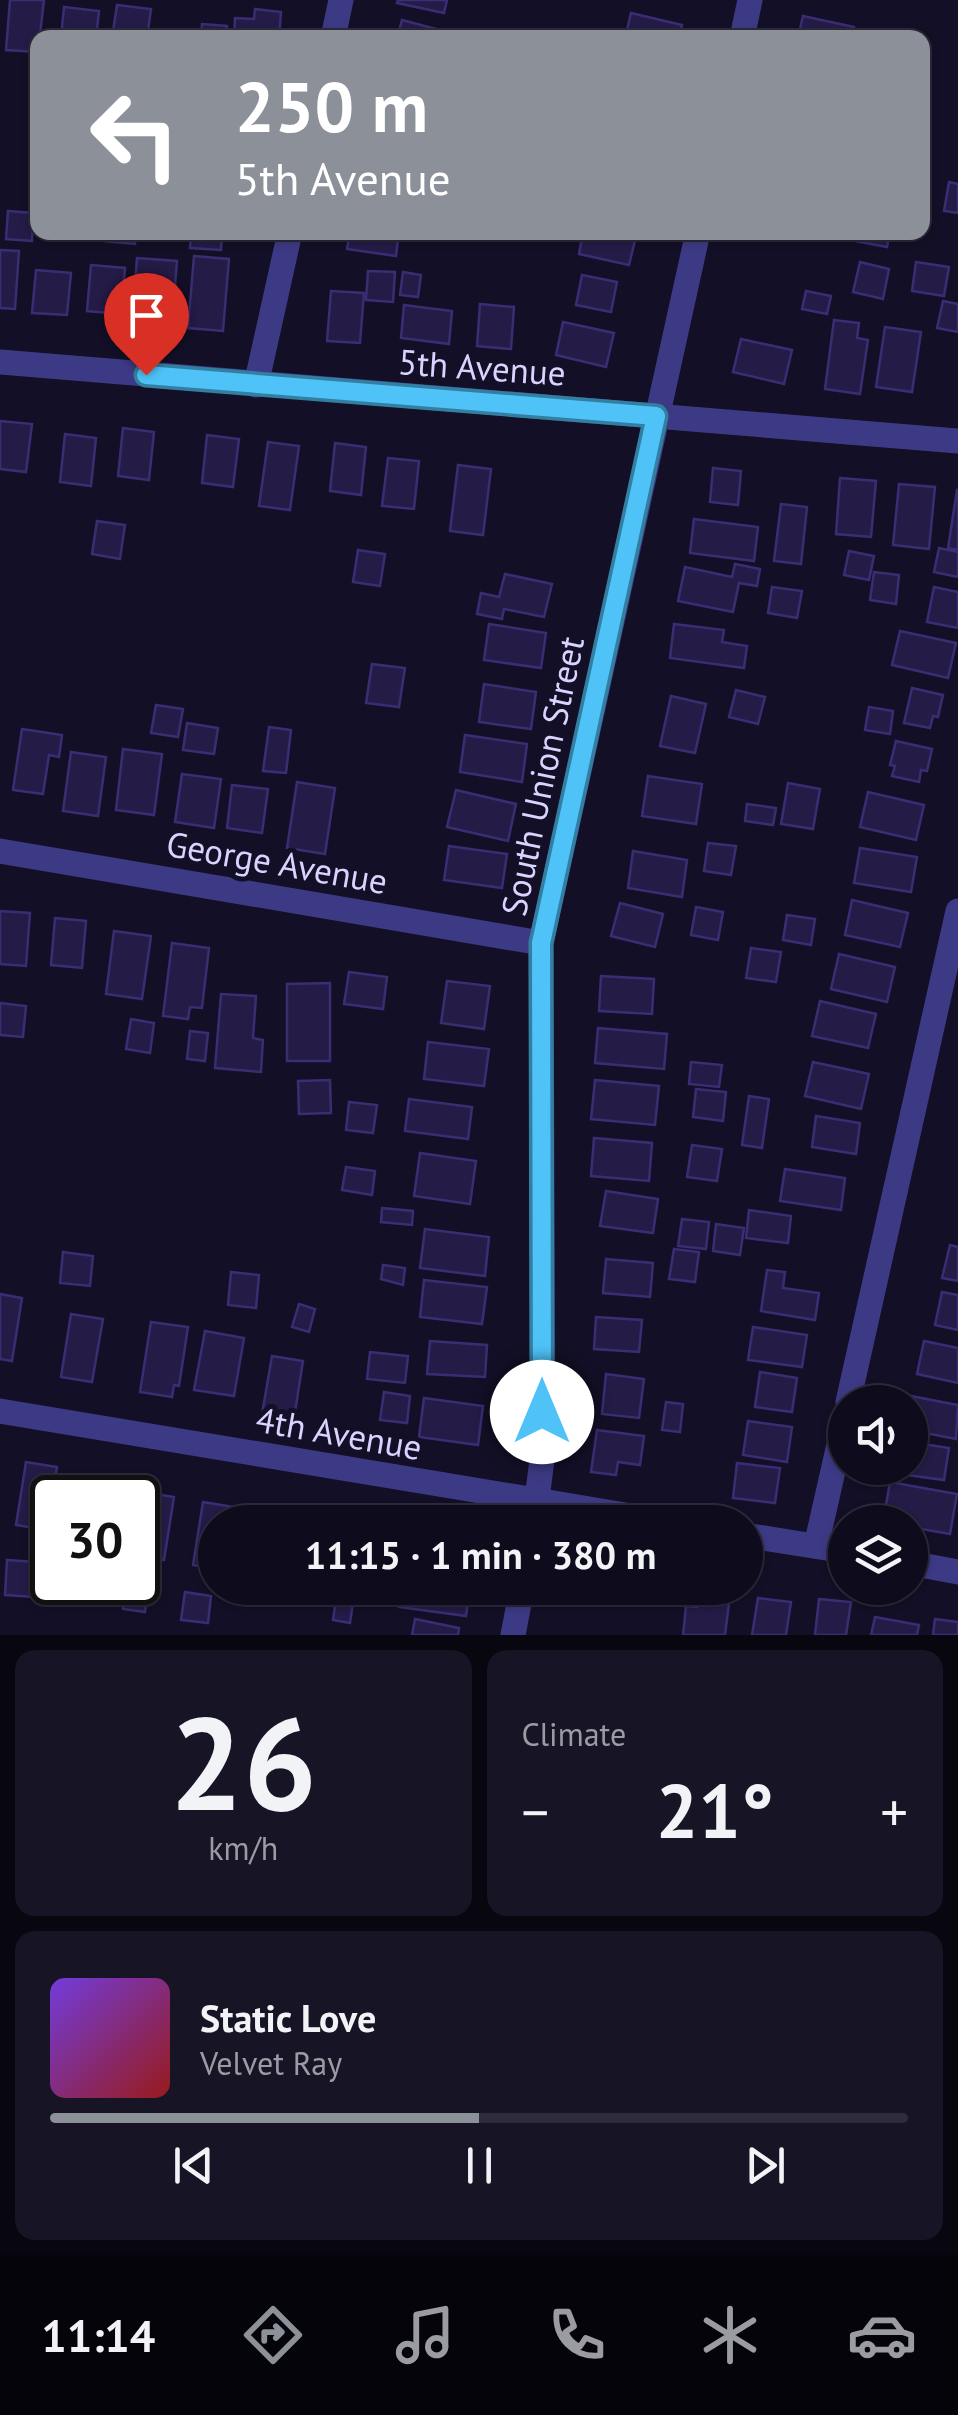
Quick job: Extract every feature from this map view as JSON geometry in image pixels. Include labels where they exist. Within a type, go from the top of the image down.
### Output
[{"type":"street","points":[[335,30],[341,0]]},
{"type":"street","points":[[744,30],[750,0]]},
{"type":"street","points":[[256,385],[288,240]]},
{"type":"street","name":"South Union Street","points":[[537,1505],[543,1452],[541,943],[696,240]]},
{"type":"street","name":"5th Avenue","points":[[0,362],[958,441]]},
{"type":"street","name":"George Avenue","points":[[0,851],[541,943]]},
{"type":"street","points":[[852,1385],[958,911]]},
{"type":"street","name":"4th Avenue","points":[[0,1411],[499,1505]]},
{"type":"street","points":[[816,1546],[830,1485]]},
{"type":"street","points":[[763,1538],[828,1548]]},
{"type":"street","points":[[928,1566],[958,1572]]},
{"type":"street","points":[[512,1635],[518,1605]]},
{"type":"building","points":[[10,0],[44,0],[41,30],[30,30],[30,52],[6,50]]},
{"type":"building","points":[[447,0],[444,13],[397,3]]},
{"type":"building","points":[[117,5],[151,9],[148,30],[113,30]]},
{"type":"building","points":[[64,7],[99,11],[97,30],[62,30]]},
{"type":"building","points":[[255,9],[281,12],[280,30],[234,30],[235,18],[254,19]]},
{"type":"building","points":[[631,13],[682,25],[681,30],[627,30]]},
{"type":"building","points":[[803,16],[854,27],[853,30],[800,30]]},
{"type":"building","points":[[402,20],[440,30],[399,30]]},
{"type":"building","points":[[202,24],[227,26],[227,30],[202,30]]},
{"type":"building","points":[[949,182],[958,184],[958,213],[944,211]]},
{"type":"building","points":[[8,211],[30,213],[32,241],[6,239]]},
{"type":"building","points":[[104,240],[135,240],[135,244]]},
{"type":"building","points":[[190,240],[222,240],[221,250],[190,248]]},
{"type":"building","points":[[349,240],[398,240],[396,256],[347,249]]},
{"type":"building","points":[[582,240],[635,240],[629,265],[579,254]]},
{"type":"building","points":[[855,240],[888,240],[887,247]]},
{"type":"building","points":[[0,250],[19,251],[15,309],[0,308]]},
{"type":"building","points":[[194,256],[229,259],[223,331],[188,328]]},
{"type":"building","points":[[137,258],[177,261],[172,322],[132,319]]},
{"type":"building","points":[[860,262],[889,269],[883,299],[853,292]]},
{"type":"building","points":[[916,262],[949,267],[944,296],[912,291]]},
{"type":"building","points":[[91,265],[125,268],[121,314],[87,311]]},
{"type":"building","points":[[36,270],[71,273],[67,315],[32,313]]},
{"type":"building","points":[[368,271],[395,272],[393,302],[366,300]]},
{"type":"building","points":[[403,272],[421,275],[418,297],[400,295]]},
{"type":"building","points":[[582,275],[617,282],[611,312],[576,305]]},
{"type":"building","points":[[331,291],[364,293],[360,343],[327,341]]},
{"type":"building","points":[[806,291],[831,296],[827,314],[802,309]]},
{"type":"building","points":[[943,301],[958,304],[958,332],[937,328]]},
{"type":"building","points":[[480,304],[514,307],[511,349],[477,346]]},
{"type":"building","points":[[404,305],[452,311],[449,344],[401,338]]},
{"type":"building","points":[[834,320],[859,323],[857,338],[868,340],[860,394],[825,389]]},
{"type":"building","points":[[563,322],[614,333],[606,367],[556,355]]},
{"type":"building","points":[[885,327],[921,332],[912,392],[876,387]]},
{"type":"building","points":[[741,339],[792,350],[784,384],[733,372]]},
{"type":"building","points":[[0,421],[32,424],[26,472],[0,469]]},
{"type":"building","points":[[123,428],[154,432],[149,480],[118,476]]},
{"type":"building","points":[[65,434],[96,438],[91,486],[60,482]]},
{"type":"building","points":[[207,435],[239,439],[233,487],[202,483]]},
{"type":"building","points":[[268,442],[299,446],[290,510],[259,506]]},
{"type":"building","points":[[335,443],[366,447],[361,495],[330,491]]},
{"type":"building","points":[[388,458],[419,461],[414,509],[382,506]]},
{"type":"building","points":[[458,465],[491,469],[483,535],[450,531]]},
{"type":"building","points":[[713,468],[741,471],[738,505],[710,502]]},
{"type":"building","points":[[840,478],[876,481],[871,537],[836,534]]},
{"type":"building","points":[[899,484],[935,487],[929,549],[893,545]]},
{"type":"building","points":[[958,490],[958,550],[948,548]]},
{"type":"building","points":[[781,504],[807,507],[801,564],[774,561]]},
{"type":"building","points":[[694,519],[758,527],[754,561],[690,553]]},
{"type":"building","points":[[97,521],[125,525],[120,559],[92,554]]},
{"type":"building","points":[[939,548],[958,552],[958,577],[934,572]]},
{"type":"building","points":[[358,550],[385,554],[380,586],[353,582]]},
{"type":"building","points":[[849,551],[874,556],[869,580],[844,575]]},
{"type":"building","points":[[735,564],[760,569],[757,586],[739,583],[733,612],[678,601],[685,567],[732,577]]},
{"type":"building","points":[[874,572],[899,575],[896,604],[870,600]]},
{"type":"building","points":[[505,574],[552,584],[544,617],[504,609],[502,619],[477,614],[481,593],[499,597]]},
{"type":"building","points":[[772,587],[802,591],[797,618],[768,613]]},
{"type":"building","points":[[934,587],[958,592],[958,628],[927,622]]},
{"type":"building","points":[[489,624],[546,633],[541,668],[484,660]]},
{"type":"building","points":[[674,624],[724,630],[722,642],[747,646],[744,668],[670,658]]},
{"type":"building","points":[[900,631],[956,643],[948,678],[892,665]]},
{"type":"building","points":[[372,664],[405,668],[399,707],[366,703]]},
{"type":"building","points":[[484,684],[536,692],[531,729],[479,722]]},
{"type":"building","points":[[912,688],[943,695],[938,717],[933,716],[930,728],[904,723]]},
{"type":"building","points":[[736,690],[765,697],[758,724],[729,717]]},
{"type":"building","points":[[671,696],[706,704],[695,753],[660,746]]},
{"type":"building","points":[[156,705],[183,709],[178,737],[151,733]]},
{"type":"building","points":[[869,707],[893,711],[890,734],[865,730]]},
{"type":"building","points":[[187,723],[218,728],[214,754],[183,750]]},
{"type":"building","points":[[269,727],[291,730],[286,773],[263,771]]},
{"type":"building","points":[[22,729],[62,735],[59,757],[49,755],[43,794],[13,790]]},
{"type":"building","points":[[465,735],[527,744],[522,782],[460,772]]},
{"type":"building","points":[[896,741],[932,749],[927,771],[921,770],[919,782],[892,776],[895,766],[890,765]]},
{"type":"building","points":[[123,749],[162,754],[154,815],[116,810]]},
{"type":"building","points":[[71,752],[106,757],[98,816],[63,811]]},
{"type":"building","points":[[182,774],[221,779],[214,828],[175,822]]},
{"type":"building","points":[[648,776],[702,784],[696,824],[642,816]]},
{"type":"building","points":[[297,782],[335,788],[325,854],[287,848]]},
{"type":"building","points":[[788,783],[820,789],[813,829],[781,824]]},
{"type":"building","points":[[232,785],[268,789],[262,833],[227,828]]},
{"type":"building","points":[[456,790],[516,804],[508,841],[447,827]]},
{"type":"building","points":[[868,792],[924,805],[916,840],[860,827]]},
{"type":"building","points":[[747,804],[776,808],[773,825],[745,821]]},
{"type":"building","points":[[708,843],[736,846],[731,875],[704,871]]},
{"type":"building","points":[[449,846],[507,854],[502,888],[444,880]]},
{"type":"building","points":[[860,848],[917,857],[911,892],[854,883]]},
{"type":"building","points":[[633,851],[687,860],[682,897],[628,888]]},
{"type":"building","points":[[852,900],[908,913],[900,947],[845,935]]},
{"type":"building","points":[[620,903],[663,914],[655,947],[611,936]]},
{"type":"building","points":[[696,907],[723,912],[718,940],[691,935]]},
{"type":"building","points":[[0,911],[30,913],[26,966],[0,964]]},
{"type":"building","points":[[787,915],[815,919],[811,945],[783,940]]},
{"type":"building","points":[[55,918],[86,921],[82,968],[51,965]]},
{"type":"building","points":[[114,931],[151,936],[142,999],[106,994]]},
{"type":"building","points":[[172,943],[209,948],[202,1008],[190,1007],[188,1019],[163,1016]]},
{"type":"building","points":[[751,948],[781,952],[776,982],[746,978]]},
{"type":"building","points":[[839,954],[895,967],[887,1002],[831,989]]},
{"type":"building","points":[[349,972],[387,977],[383,1009],[344,1004]]},
{"type":"building","points":[[601,976],[654,979],[652,1014],[599,1011]]},
{"type":"building","points":[[447,981],[490,986],[484,1029],[441,1023]]},
{"type":"building","points":[[330,983],[330,1061],[287,1061],[287,984]]},
{"type":"building","points":[[221,994],[256,996],[253,1038],[263,1040],[261,1072],[215,1068]]},
{"type":"building","points":[[820,1001],[876,1014],[868,1048],[812,1036]]},
{"type":"building","points":[[0,1003],[26,1006],[23,1037],[0,1035]]},
{"type":"building","points":[[131,1019],[154,1023],[150,1053],[126,1049]]},
{"type":"building","points":[[598,1028],[667,1034],[664,1069],[595,1063]]},
{"type":"building","points":[[190,1031],[208,1033],[205,1061],[187,1059]]},
{"type":"building","points":[[428,1042],[489,1049],[484,1086],[424,1079]]},
{"type":"building","points":[[691,1062],[722,1065],[719,1087],[689,1084]]},
{"type":"building","points":[[813,1062],[869,1074],[861,1109],[805,1096]]},
{"type":"building","points":[[330,1080],[331,1113],[299,1114],[298,1081]]},
{"type":"building","points":[[595,1080],[659,1086],[655,1125],[591,1119]]},
{"type":"building","points":[[696,1089],[726,1092],[723,1121],[693,1117]]},
{"type":"building","points":[[749,1096],[769,1099],[762,1148],[742,1145]]},
{"type":"building","points":[[409,1099],[472,1107],[468,1139],[405,1131]]},
{"type":"building","points":[[349,1102],[377,1105],[373,1133],[346,1130]]},
{"type":"building","points":[[816,1116],[860,1123],[856,1154],[812,1147]]},
{"type":"building","points":[[594,1138],[652,1143],[649,1181],[591,1176]]},
{"type":"building","points":[[692,1145],[722,1149],[717,1181],[687,1177]]},
{"type":"building","points":[[420,1153],[476,1161],[470,1204],[414,1196]]},
{"type":"building","points":[[346,1167],[375,1171],[372,1195],[342,1190]]},
{"type":"building","points":[[785,1169],[845,1178],[841,1210],[780,1201]]},
{"type":"building","points":[[606,1191],[658,1199],[653,1233],[600,1226]]},
{"type":"building","points":[[382,1208],[413,1211],[412,1225],[381,1222]]},
{"type":"building","points":[[749,1210],[791,1216],[788,1243],[746,1238]]},
{"type":"building","points":[[682,1219],[709,1222],[706,1249],[678,1246]]},
{"type":"building","points":[[716,1224],[744,1228],[740,1255],[713,1251]]},
{"type":"building","points":[[425,1229],[489,1237],[485,1276],[420,1268]]},
{"type":"building","points":[[950,1245],[958,1247],[958,1281],[942,1278]]},
{"type":"building","points":[[674,1249],[699,1252],[695,1282],[669,1279]]},
{"type":"building","points":[[63,1252],[93,1256],[90,1286],[60,1283]]},
{"type":"building","points":[[606,1259],[653,1263],[650,1297],[603,1293]]},
{"type":"building","points":[[383,1265],[405,1268],[403,1285],[381,1279]]},
{"type":"building","points":[[767,1270],[785,1272],[783,1288],[819,1293],[815,1320],[761,1311]]},
{"type":"building","points":[[231,1272],[259,1275],[256,1308],[228,1305]]},
{"type":"building","points":[[424,1280],[487,1287],[482,1324],[420,1317]]},
{"type":"building","points":[[942,1292],[958,1295],[958,1330],[935,1325]]},
{"type":"building","points":[[0,1294],[22,1298],[12,1361],[0,1359]]},
{"type":"building","points":[[299,1304],[315,1309],[309,1332],[292,1327]]},
{"type":"building","points":[[71,1314],[103,1319],[92,1382],[61,1377]]},
{"type":"building","points":[[596,1317],[642,1320],[639,1352],[594,1349]]},
{"type":"building","points":[[151,1322],[188,1327],[179,1386],[174,1385],[172,1397],[140,1392]]},
{"type":"building","points":[[753,1327],[807,1335],[802,1367],[748,1360]]},
{"type":"building","points":[[205,1331],[244,1338],[234,1396],[194,1390]]},
{"type":"building","points":[[430,1341],[487,1345],[485,1377],[427,1374]]},
{"type":"building","points":[[924,1341],[958,1348],[958,1383],[917,1374]]},
{"type":"building","points":[[370,1352],[408,1356],[405,1383],[367,1379]]},
{"type":"building","points":[[272,1356],[303,1361],[293,1425],[261,1420]]},
{"type":"building","points":[[760,1372],[797,1378],[792,1412],[755,1407]]},
{"type":"building","points":[[606,1374],[644,1379],[639,1418],[602,1414]]},
{"type":"building","points":[[384,1392],[410,1396],[407,1423],[380,1420]]},
{"type":"building","points":[[424,1398],[483,1406],[478,1445],[419,1437]]},
{"type":"building","points":[[928,1399],[958,1405],[956,1439],[928,1434]]},
{"type":"building","points":[[666,1402],[683,1404],[680,1432],[662,1430]]},
{"type":"building","points":[[748,1421],[792,1427],[787,1462],[743,1455]]},
{"type":"building","points":[[597,1430],[644,1436],[640,1465],[618,1462],[616,1475],[591,1472]]},
{"type":"building","points":[[928,1445],[949,1448],[944,1480],[928,1478]]},
{"type":"building","points":[[26,1462],[57,1467],[56,1475],[30,1475],[30,1527],[16,1525]]},
{"type":"building","points":[[737,1463],[780,1468],[775,1503],[733,1498]]},
{"type":"building","points":[[889,1485],[957,1494],[950,1534],[928,1530],[928,1505],[886,1505]]},
{"type":"building","points":[[160,1495],[174,1497],[164,1560],[160,1559]]},
{"type":"building","points":[[198,1534],[198,1566],[193,1565]]},
{"type":"building","points":[[7,1560],[30,1562],[30,1597],[5,1595]]},
{"type":"building","points":[[185,1592],[198,1594],[198,1605],[210,1605],[208,1623],[181,1620]]},
{"type":"building","points":[[763,1599],[791,1602],[786,1635],[752,1635],[757,1605],[763,1605]]},
{"type":"building","points":[[819,1599],[828,1600],[828,1605],[851,1605],[846,1635],[815,1635]]},
{"type":"building","points":[[124,1605],[146,1605],[145,1612],[123,1609]]},
{"type":"building","points":[[335,1605],[353,1605],[350,1623],[333,1620]]},
{"type":"building","points":[[399,1605],[468,1605],[466,1616]]},
{"type":"building","points":[[729,1605],[725,1635],[683,1635],[686,1606]]},
{"type":"building","points":[[875,1617],[919,1625],[917,1635],[871,1635]]},
{"type":"building","points":[[415,1619],[459,1628],[458,1635],[412,1635]]},
{"type":"building","points":[[935,1619],[958,1622],[958,1635],[933,1635]]},
{"type":"route","points":[[146,375],[656,416],[541,943],[542,1412]]}]
